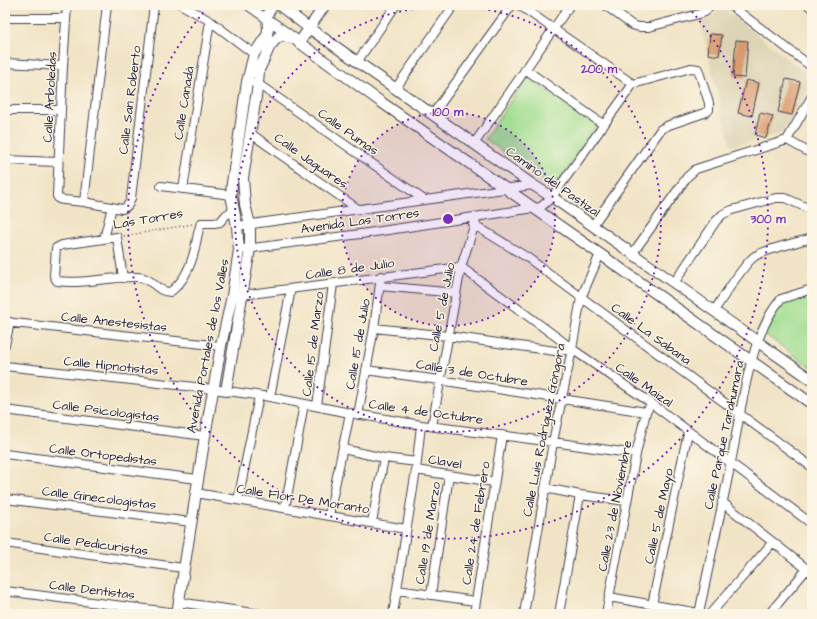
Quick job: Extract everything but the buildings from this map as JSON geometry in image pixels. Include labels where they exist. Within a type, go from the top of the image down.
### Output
[{"type":"street","name":"Calle Arboledas","points":[[67,5],[57,196],[59,199],[84,202]]},
{"type":"street","points":[[104,239],[112,207],[84,202],[107,5]]},
{"type":"street","name":"Calle San Roberto","points":[[112,207],[122,209],[126,207],[131,198],[154,5]]},
{"type":"street","points":[[182,5],[210,21],[254,54],[267,35],[267,15],[273,5]]},
{"type":"street","points":[[247,5],[381,102],[812,404]]},
{"type":"street","name":"Camino del Pastizal","points":[[279,5],[309,28],[474,144],[633,253],[758,342],[811,377]]},
{"type":"street","points":[[296,40],[309,28],[325,5]]},
{"type":"street","points":[[357,62],[396,5]]},
{"type":"street","points":[[396,88],[454,5]]},
{"type":"street","points":[[433,114],[512,5]]},
{"type":"street","points":[[520,5],[633,84],[695,68],[700,71],[709,108],[704,113],[668,125],[661,130],[593,226]]},
{"type":"street","points":[[474,144],[570,5]]},
{"type":"street","points":[[605,5],[632,25],[643,28],[705,12],[710,5]]},
{"type":"street","points":[[730,5],[812,67]]},
{"type":"street","points":[[808,5],[812,8]]},
{"type":"street","points":[[5,18],[66,18]]},
{"type":"street","name":"Calle Canadá","points":[[182,188],[210,21]]},
{"type":"street","name":"Avenida Portales de los Valles","points":[[226,391],[250,249],[250,224],[245,205],[243,178],[259,70],[270,46],[278,37],[283,36],[296,40]]},
{"type":"street","name":"Avenida Portales de los Valles","points":[[177,613],[204,436],[232,296],[239,250],[237,226],[231,195],[247,82],[254,54]]},
{"type":"street","points":[[5,63],[63,66]]},
{"type":"street","points":[[525,69],[604,125]]},
{"type":"street","points":[[247,82],[258,84]]},
{"type":"street","name":"Calle Pumas","points":[[258,84],[423,199]]},
{"type":"street","name":"Avenida Las Torres","points":[[239,250],[475,221],[534,209],[545,204],[552,197],[633,84]]},
{"type":"street","points":[[633,253],[687,177],[696,168],[787,140],[812,96]]},
{"type":"street","points":[[5,110],[61,110]]},
{"type":"street","name":"Calle Jaguares","points":[[250,133],[358,209]]},
{"type":"street","points":[[787,140],[812,154]]},
{"type":"street","points":[[5,160],[58,162]]},
{"type":"street","name":"Avenida Las Torres","points":[[237,226],[423,199],[533,185]]},
{"type":"street","points":[[161,186],[231,195]]},
{"type":"street","points":[[674,283],[716,221],[723,214],[732,210],[776,198],[785,198],[812,210]]},
{"type":"street","name":"Las Torres","points":[[201,223],[220,222],[226,215],[234,210]]},
{"type":"street","name":"Calle 5 de Julio","points":[[432,426],[439,380],[461,267],[475,221]]},
{"type":"street","name":"Calle La Sabana","points":[[475,221],[528,258],[812,467]]},
{"type":"street","points":[[117,237],[123,278],[138,276],[146,278],[163,291],[170,292],[184,276],[193,257],[201,223]]},
{"type":"street","name":"Las Torres","points":[[117,237],[58,246],[55,251],[54,276],[57,281],[93,282],[123,278]]},
{"type":"street","points":[[714,311],[747,264],[754,257],[812,238]]},
{"type":"street","name":"Calle Luis Rodríguez Góngora","points":[[524,614],[553,442],[581,298],[600,254]]},
{"type":"street","name":"Calle 8 de Julio","points":[[242,295],[333,284],[381,276],[461,267]]},
{"type":"street","name":"Calle Maizal","points":[[461,267],[558,338],[572,350],[651,403],[812,524]]},
{"type":"street","name":"Calle 15 de Julio","points":[[329,515],[343,450],[366,370],[374,328],[381,276]]},
{"type":"street","name":"Calle 15 de Marzo","points":[[317,406],[333,284]]},
{"type":"street","points":[[380,286],[456,294]]},
{"type":"street","name":"Calle Parque Tarahumara","points":[[699,614],[740,413],[761,330],[781,299],[812,288]]},
{"type":"street","points":[[270,397],[291,289]]},
{"type":"street","points":[[5,345],[8,322]]},
{"type":"street","name":"Calle Anestesistas","points":[[8,322],[221,346]]},
{"type":"street","points":[[374,328],[448,336],[555,351],[572,350]]},
{"type":"street","name":"Calle Hipnotistas","points":[[5,366],[213,389]]},
{"type":"street","name":"Calle 3 de Octubre","points":[[366,370],[646,412]]},
{"type":"street","name":"Calle 4 de Octubre","points":[[213,389],[270,397],[354,414],[421,425],[636,454]]},
{"type":"street","points":[[238,500],[259,396]]},
{"type":"street","name":"Calle 23 de Noviembre","points":[[606,614],[636,454],[646,412],[651,403]]},
{"type":"street","name":"Calle 15 de Marzo","points":[[285,508],[304,404]]},
{"type":"street","name":"Calle Psicologistas","points":[[5,410],[204,436]]},
{"type":"street","points":[[393,614],[421,425]]},
{"type":"street","name":"Calle 5 de Mayo","points":[[652,605],[688,432]]},
{"type":"street","name":"Calle 24 de Febrero","points":[[474,614],[502,435]]},
{"type":"street","name":"Clavel","points":[[343,450],[384,458],[449,475],[494,482]]},
{"type":"street","name":"Calle Ortopedistas","points":[[5,454],[197,479]]},
{"type":"street","points":[[372,522],[384,458]]},
{"type":"street","name":"Calle 19 de Marzo","points":[[431,595],[449,475]]},
{"type":"street","points":[[545,488],[580,495],[627,501]]},
{"type":"street","name":"Calle Flor De Moranto","points":[[196,493],[406,529]]},
{"type":"street","points":[[559,614],[580,495]]},
{"type":"street","name":"Calle Ginecologistas","points":[[5,499],[190,522]]},
{"type":"street","points":[[722,502],[810,571],[769,614]]},
{"type":"street","points":[[710,614],[773,542]]},
{"type":"street","name":"Calle Pedicuristas","points":[[5,543],[183,568]]},
{"type":"street","points":[[397,590],[475,601]]},
{"type":"street","name":"Calle Dentistas","points":[[5,591],[177,613]]},
{"type":"street","points":[[609,597],[699,614]]},
{"type":"street","points":[[178,602],[260,614]]},
{"type":"path","name":"Las Torres","points":[[117,237],[201,223]]},
{"type":"shaded area","points":[[720,6],[812,78],[812,84],[783,133],[731,147],[700,22],[710,19]]},
{"type":"green space","points":[[527,77],[597,125],[555,188],[485,139]]},
{"type":"green space","points":[[812,292],[811,367],[763,333],[785,299]]}]
